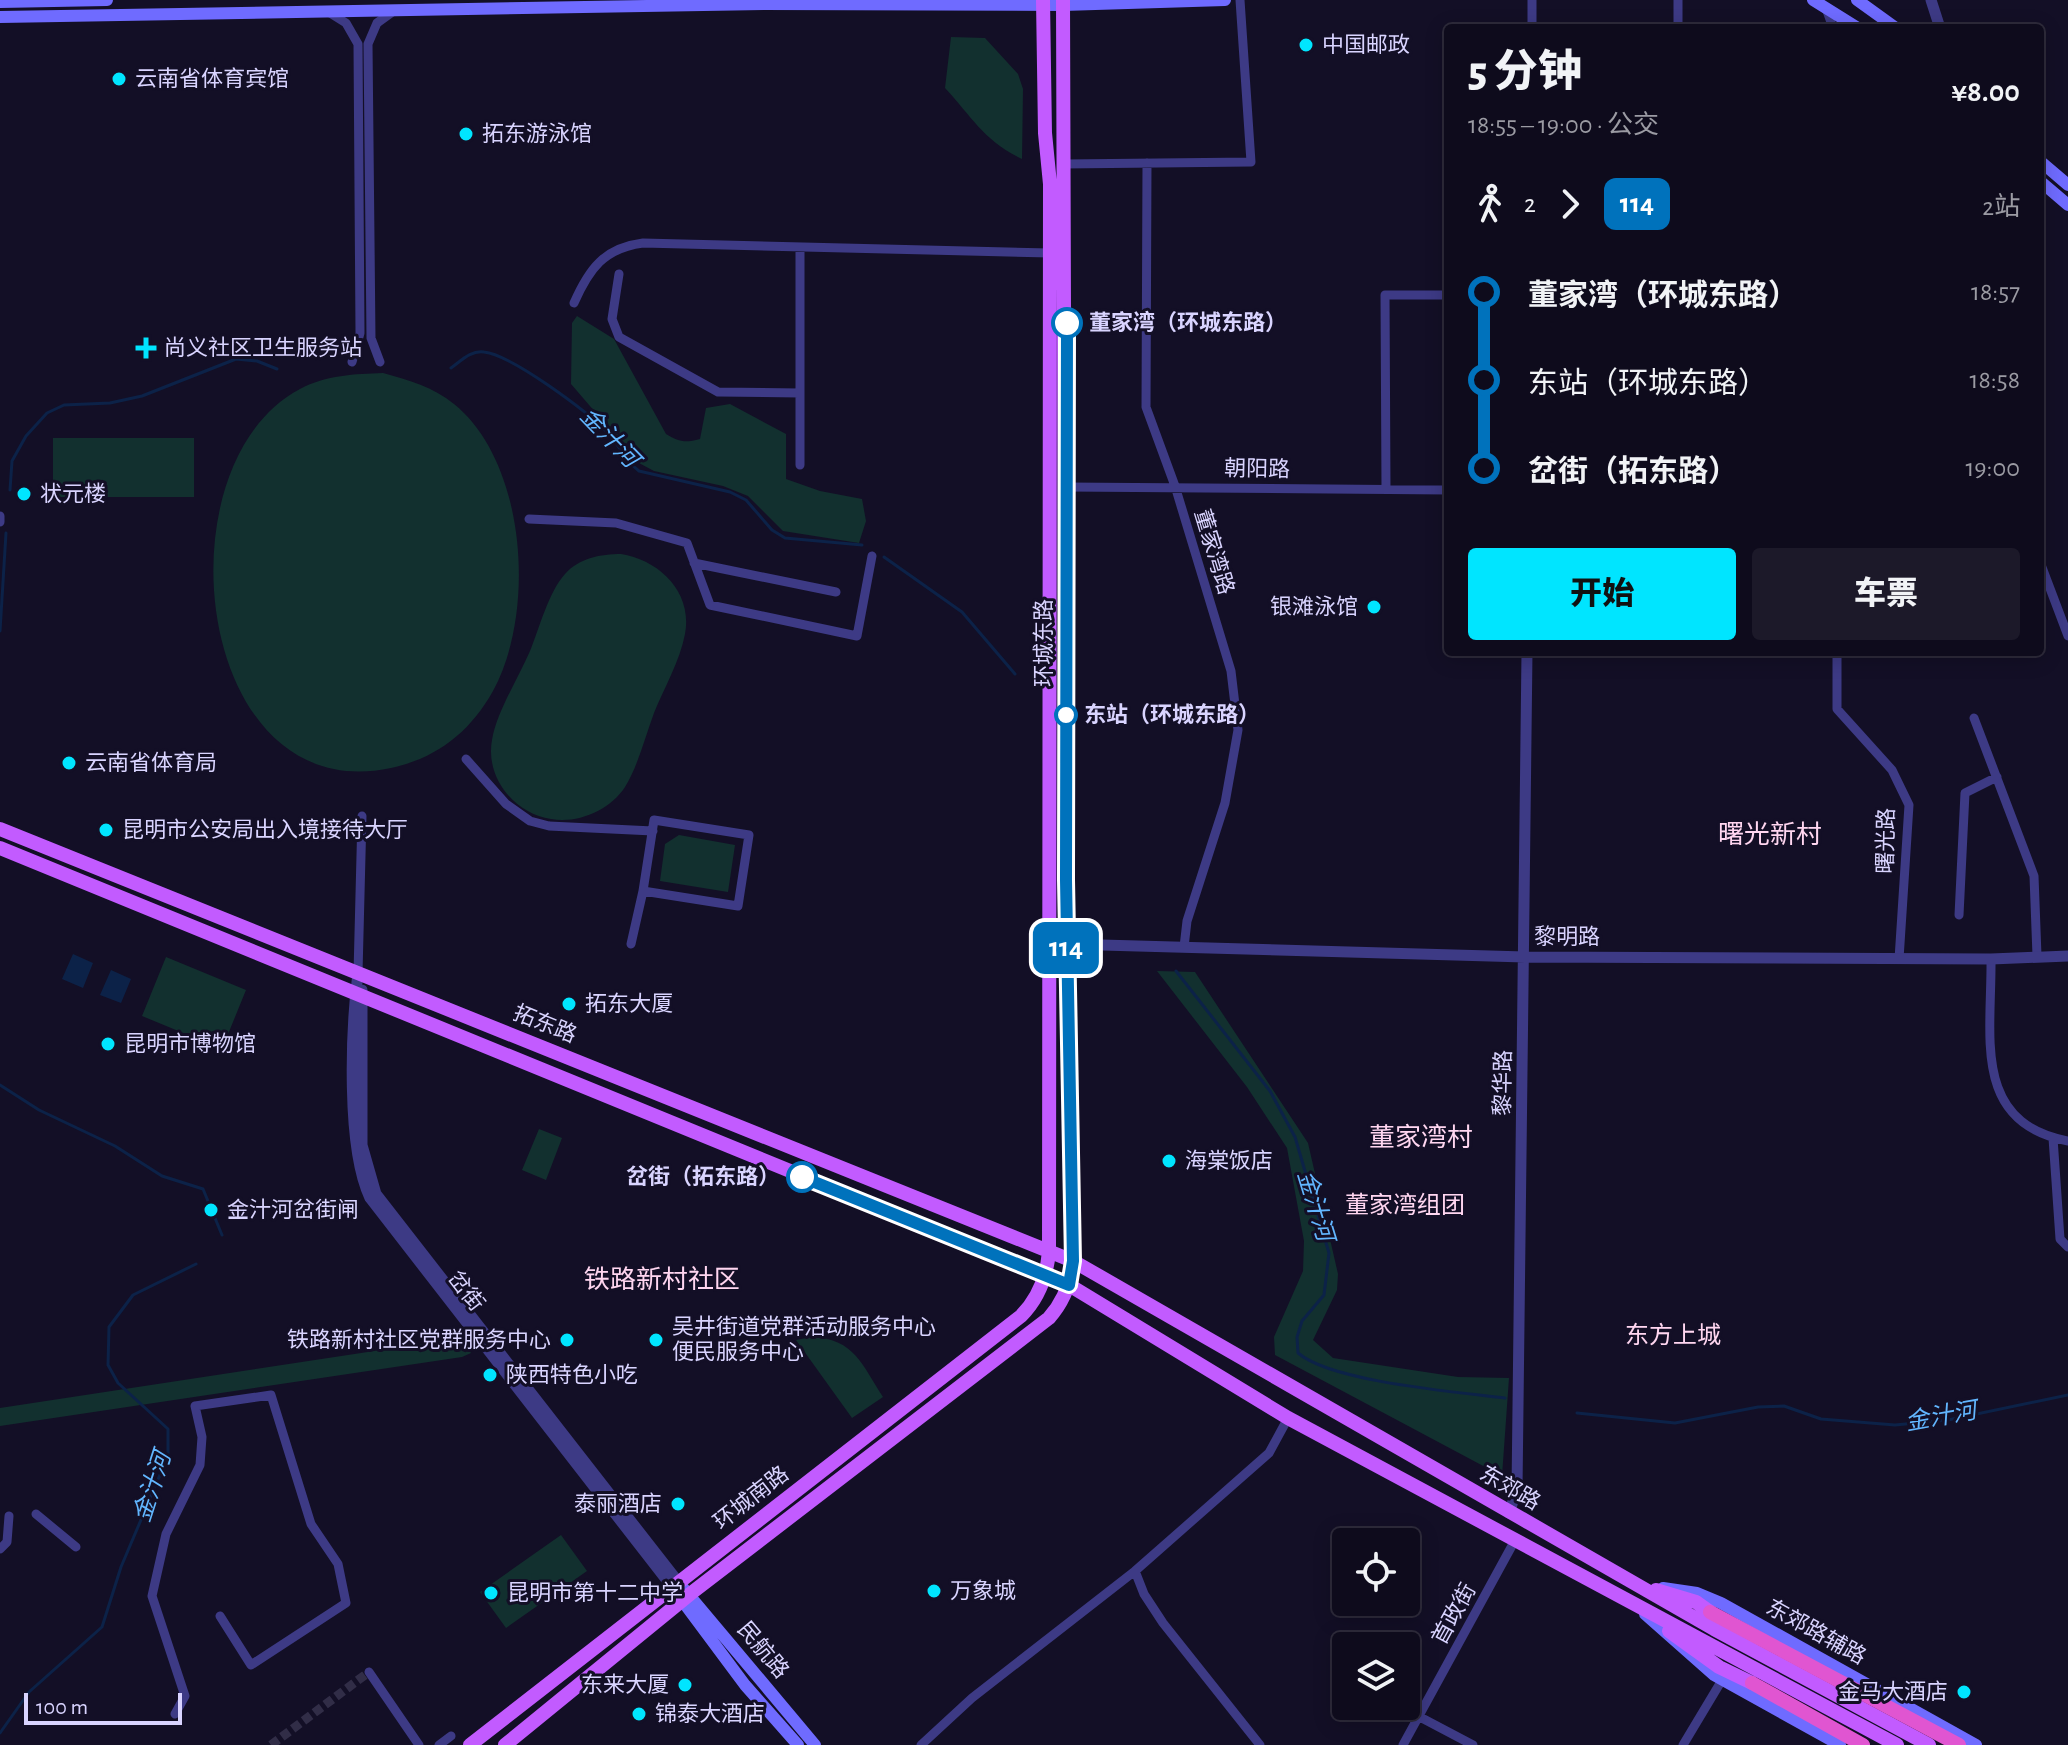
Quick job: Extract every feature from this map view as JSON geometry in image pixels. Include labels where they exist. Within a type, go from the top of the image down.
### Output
[{"type":"highway","points":[[1710,1612],[1959,1745]]},
{"type":"highway","points":[[1752,1683],[1863,1745]]},
{"type":"main road","points":[[0,2],[107,0]]},
{"type":"main road","points":[[0,17],[309,5],[323,11],[1225,0]]},
{"type":"main road","points":[[1857,0],[1890,24]]},
{"type":"main road","points":[[1819,2],[1852,24]]},
{"type":"main road","name":"环城东路","points":[[1044,3],[1050,253],[1049,1251],[1045,1274]]},
{"type":"main road","name":"环城东路","points":[[1063,3],[1066,944],[1073,1261],[1069,1285]]},
{"type":"main road","points":[[2044,164],[2068,185]]},
{"type":"main road","points":[[2044,184],[2068,205]]},
{"type":"main road","name":"拓东路","points":[[0,829],[1073,1261]]},
{"type":"main road","name":"拓东路","points":[[0,848],[1069,1285]]},
{"type":"main road","name":"东郊路","points":[[1073,1261],[1509,1513],[1929,1745]]},
{"type":"main road","name":"环城南路","points":[[470,1745],[1021,1316],[1032,1305],[1045,1274]]},
{"type":"main road","name":"东郊路","points":[[1069,1285],[1288,1418],[1897,1745]]},
{"type":"main road","name":"环城南路","points":[[505,1745],[685,1598],[1049,1318],[1069,1285]]},
{"type":"main road","points":[[1627,1579],[1696,1602],[1710,1612]]},
{"type":"main road","name":"东郊路辅路","points":[[1627,1579],[1644,1586],[1697,1593],[1721,1603],[1976,1745]]},
{"type":"main road","name":"民航路","points":[[675,1585],[745,1685],[798,1745]]},
{"type":"main road","points":[[1620,1596],[1642,1611],[1689,1656],[1722,1680],[1840,1745]]},
{"type":"main road","points":[[1620,1596],[1719,1667],[1752,1683]]},
{"type":"main road","name":"民航路","points":[[685,1598],[815,1745]]},
{"type":"street","points":[[1064,164],[1251,162],[1240,0]]},
{"type":"street","points":[[1532,0],[1532,24]]},
{"type":"street","points":[[1678,0],[1678,24]]},
{"type":"street","points":[[1931,0],[1939,24]]},
{"type":"street","points":[[1819,2],[1831,24]]},
{"type":"street","points":[[380,362],[371,338],[368,44],[377,23],[396,9]]},
{"type":"street","points":[[323,11],[346,23],[358,44],[360,333],[352,362]]},
{"type":"street","name":"董家湾路","points":[[1147,163],[1146,407],[1175,486],[1231,671],[1238,730],[1225,803],[1187,921],[1184,947]]},
{"type":"street","points":[[574,303],[596,263],[625,245],[1050,253]]},
{"type":"street","points":[[800,247],[800,465]]},
{"type":"street","points":[[619,274],[612,319],[619,337],[718,392],[800,393]]},
{"type":"street","points":[[1386,489],[1385,295],[1444,295]]},
{"type":"street","name":"朝阳路","points":[[1066,487],[1444,490]]},
{"type":"street","points":[[0,516],[0,522]]},
{"type":"street","points":[[529,519],[616,523],[687,543],[710,605],[857,636],[872,556]]},
{"type":"street","points":[[694,563],[836,592]]},
{"type":"street","points":[[2044,573],[2068,636]]},
{"type":"street","name":"黎华路","points":[[1509,1513],[1517,1490],[1527,656]]},
{"type":"street","name":"曙光路","points":[[1837,656],[1837,709],[1892,770],[1909,805],[1899,959]]},
{"type":"street","points":[[1974,718],[2034,876],[2037,956]]},
{"type":"street","points":[[466,759],[476,775],[506,804],[530,821],[549,826],[653,831]]},
{"type":"street","points":[[1959,915],[1965,793],[1997,777]]},
{"type":"street","name":"岔街","points":[[362,816],[354,1146],[360,1176],[370,1198],[675,1585]]},
{"type":"street","points":[[631,944],[654,820],[749,835],[738,906],[643,891]]},
{"type":"street","name":"黎明路","points":[[1066,944],[1525,957],[1991,959],[2068,956]]},
{"type":"street","points":[[1991,959],[1995,1085],[2012,1114],[2025,1125],[2053,1138],[2068,1141]]},
{"type":"street","points":[[2053,1138],[2060,1239],[2068,1247]]},
{"type":"street","points":[[175,1714],[185,1696],[152,1596],[166,1534],[200,1465],[202,1437],[195,1406],[271,1395],[311,1524],[338,1564],[346,1603],[251,1665],[220,1616]]},
{"type":"street","points":[[921,1745],[972,1698],[1135,1571],[1269,1453],[1288,1418]]},
{"type":"street","points":[[36,1514],[76,1547]]},
{"type":"street","points":[[0,1549],[7,1542],[9,1516]]},
{"type":"street","name":"首政街","points":[[1420,1712],[1514,1542]]},
{"type":"street","points":[[1135,1571],[1144,1594],[1163,1623],[1260,1745]]},
{"type":"street","points":[[369,1672],[419,1745]]},
{"type":"street","points":[[1683,1745],[1722,1680]]},
{"type":"street","points":[[1420,1717],[1473,1745]]},
{"type":"street","name":"首政街","points":[[1403,1745],[1416,1720]]},
{"type":"street","points":[[439,1745],[451,1736]]},
{"type":"green space","points":[[951,37],[985,38],[1018,74],[1023,89],[1022,159],[997,144],[979,128],[945,88]]},
{"type":"green space","points":[[577,316],[614,339],[666,434],[671,437],[682,441],[700,439],[706,408],[730,404],[786,434],[786,479],[820,491],[862,499],[866,521],[859,543],[783,531],[748,496],[723,486],[654,471],[639,463],[571,384],[572,323]]},
{"type":"green space","points":[[383,373],[411,381],[454,404],[478,430],[497,463],[510,500],[517,540],[519,581],[515,622],[507,659],[493,691],[474,719],[451,741],[423,758],[391,768],[325,767],[274,737],[238,687],[218,623],[214,553],[226,486],[255,429],[300,389],[310,384],[341,376]]},
{"type":"green space","points":[[53,438],[194,438],[194,497],[53,497]]},
{"type":"green space","points":[[621,554],[635,557],[660,571],[678,592],[686,619],[679,654],[634,770],[619,795],[602,809],[582,817],[561,820],[538,816],[515,802],[498,780],[491,754],[495,729],[559,582],[584,561]]},
{"type":"green space","points":[[679,835],[735,845],[728,892],[660,881],[665,844]]},
{"type":"green space","points":[[166,957],[246,990],[222,1049],[142,1016]]},
{"type":"green space","points":[[1157,971],[1195,972],[1308,1143],[1338,1274],[1337,1290],[1313,1340],[1333,1358],[1458,1377],[1509,1378],[1502,1476],[1275,1355],[1274,1337],[1303,1271],[1304,1241],[1287,1148],[1247,1087]]},
{"type":"green space","points":[[539,1129],[562,1138],[546,1180],[522,1170]]},
{"type":"green space","points":[[812,1337],[827,1339],[848,1348],[863,1364],[883,1397],[852,1418],[796,1340]]},
{"type":"green space","points":[[460,1338],[471,1353],[462,1357],[0,1426],[0,1408]]},
{"type":"green space","points":[[561,1535],[587,1571],[506,1628],[480,1592]]},
{"type":"water","points":[[73,954],[93,963],[83,988],[62,979]]},
{"type":"water","points":[[111,970],[131,979],[121,1003],[100,995]]},
{"type":"waterway","name":"金汁河","points":[[451,368],[475,353],[497,355],[530,373],[584,412],[608,433],[639,471],[730,492],[746,500],[772,530],[785,538],[862,545]]},
{"type":"waterway","name":"金汁河","points":[[10,490],[12,461],[26,436],[47,413],[64,405],[110,403],[142,396],[236,359],[257,361],[277,369]]},
{"type":"waterway","name":"金汁河","points":[[0,631],[6,533]]},
{"type":"waterway","name":"金汁河","points":[[884,557],[962,612],[1015,674]]},
{"type":"waterway","name":"金汁河","points":[[1176,971],[1270,1091],[1295,1137],[1329,1253],[1324,1295],[1302,1321],[1297,1337],[1298,1353],[1315,1363],[1366,1378],[1505,1398]]},
{"type":"waterway","name":"金汁河","points":[[0,1085],[39,1110],[115,1146],[162,1176],[203,1189],[222,1235]]},
{"type":"waterway","name":"金汁河","points":[[0,1733],[29,1692],[102,1627],[121,1567],[168,1456],[168,1429],[118,1383],[108,1365],[109,1327],[133,1295],[196,1264]]},
{"type":"waterway","name":"金汁河","points":[[1577,1413],[1675,1423],[1758,1407],[1784,1406],[1821,1419],[1895,1425],[1948,1420],[2068,1395]]},
{"type":"tunnel","points":[[271,1745],[369,1672]]},
{"type":"bus line","name":"114","points":[[802,1177],[1069,1285],[1073,1261],[1073,1224],[1068,1124],[1066,880],[1067,323]]},
{"type":"place","name":"中国邮政","points":[[1306,45]]},
{"type":"place","name":"云南省体育宾馆","points":[[119,79]]},
{"type":"place","name":"拓东游泳馆","points":[[466,134]]},
{"type":"place","name":"董家湾（环城东路）","points":[[1067,323]]},
{"type":"place","name":"尚义社区卫生服务站","points":[[146,348]]},
{"type":"place","name":"状元楼","points":[[24,494]]},
{"type":"place","name":"银滩泳馆","points":[[1374,607]]},
{"type":"place","name":"东站（环城东路）","points":[[1066,715]]},
{"type":"place","name":"云南省体育局","points":[[69,763]]},
{"type":"place","name":"昆明市公安局出入境接待大厅","points":[[106,830]]},
{"type":"place","name":"拓东大厦","points":[[569,1004]]},
{"type":"place","name":"昆明市博物馆","points":[[108,1044]]},
{"type":"place","name":"海棠饭店","points":[[1169,1161]]},
{"type":"place","name":"岔街（拓东路）","points":[[802,1177]]},
{"type":"place","name":"金汁河岔街闸","points":[[211,1210]]},
{"type":"place","name":"铁路新村社区党群服务中心","points":[[567,1340]]},
{"type":"place","name":"吴井街道党群活动服务中心 便民服务中心","points":[[656,1340]]},
{"type":"place","name":"陕西特色小吃","points":[[490,1375]]},
{"type":"place","name":"泰丽酒店","points":[[678,1504]]},
{"type":"place","name":"万象城","points":[[934,1591]]},
{"type":"place","name":"昆明市第十二中学","points":[[491,1593]]},
{"type":"place","name":"东来大厦","points":[[685,1685]]},
{"type":"place","name":"金马大酒店","points":[[1964,1692]]},
{"type":"place","name":"锦泰大酒店","points":[[639,1714]]},
{"type":"district","name":"曙光新村","points":[[1770,835]]},
{"type":"district","name":"董家湾村","points":[[1421,1138]]},
{"type":"district","name":"董家湾组团","points":[[1405,1206]]},
{"type":"district","name":"铁路新村社区","points":[[662,1280]]},
{"type":"district","name":"东方上城","points":[[1673,1336]]}]
